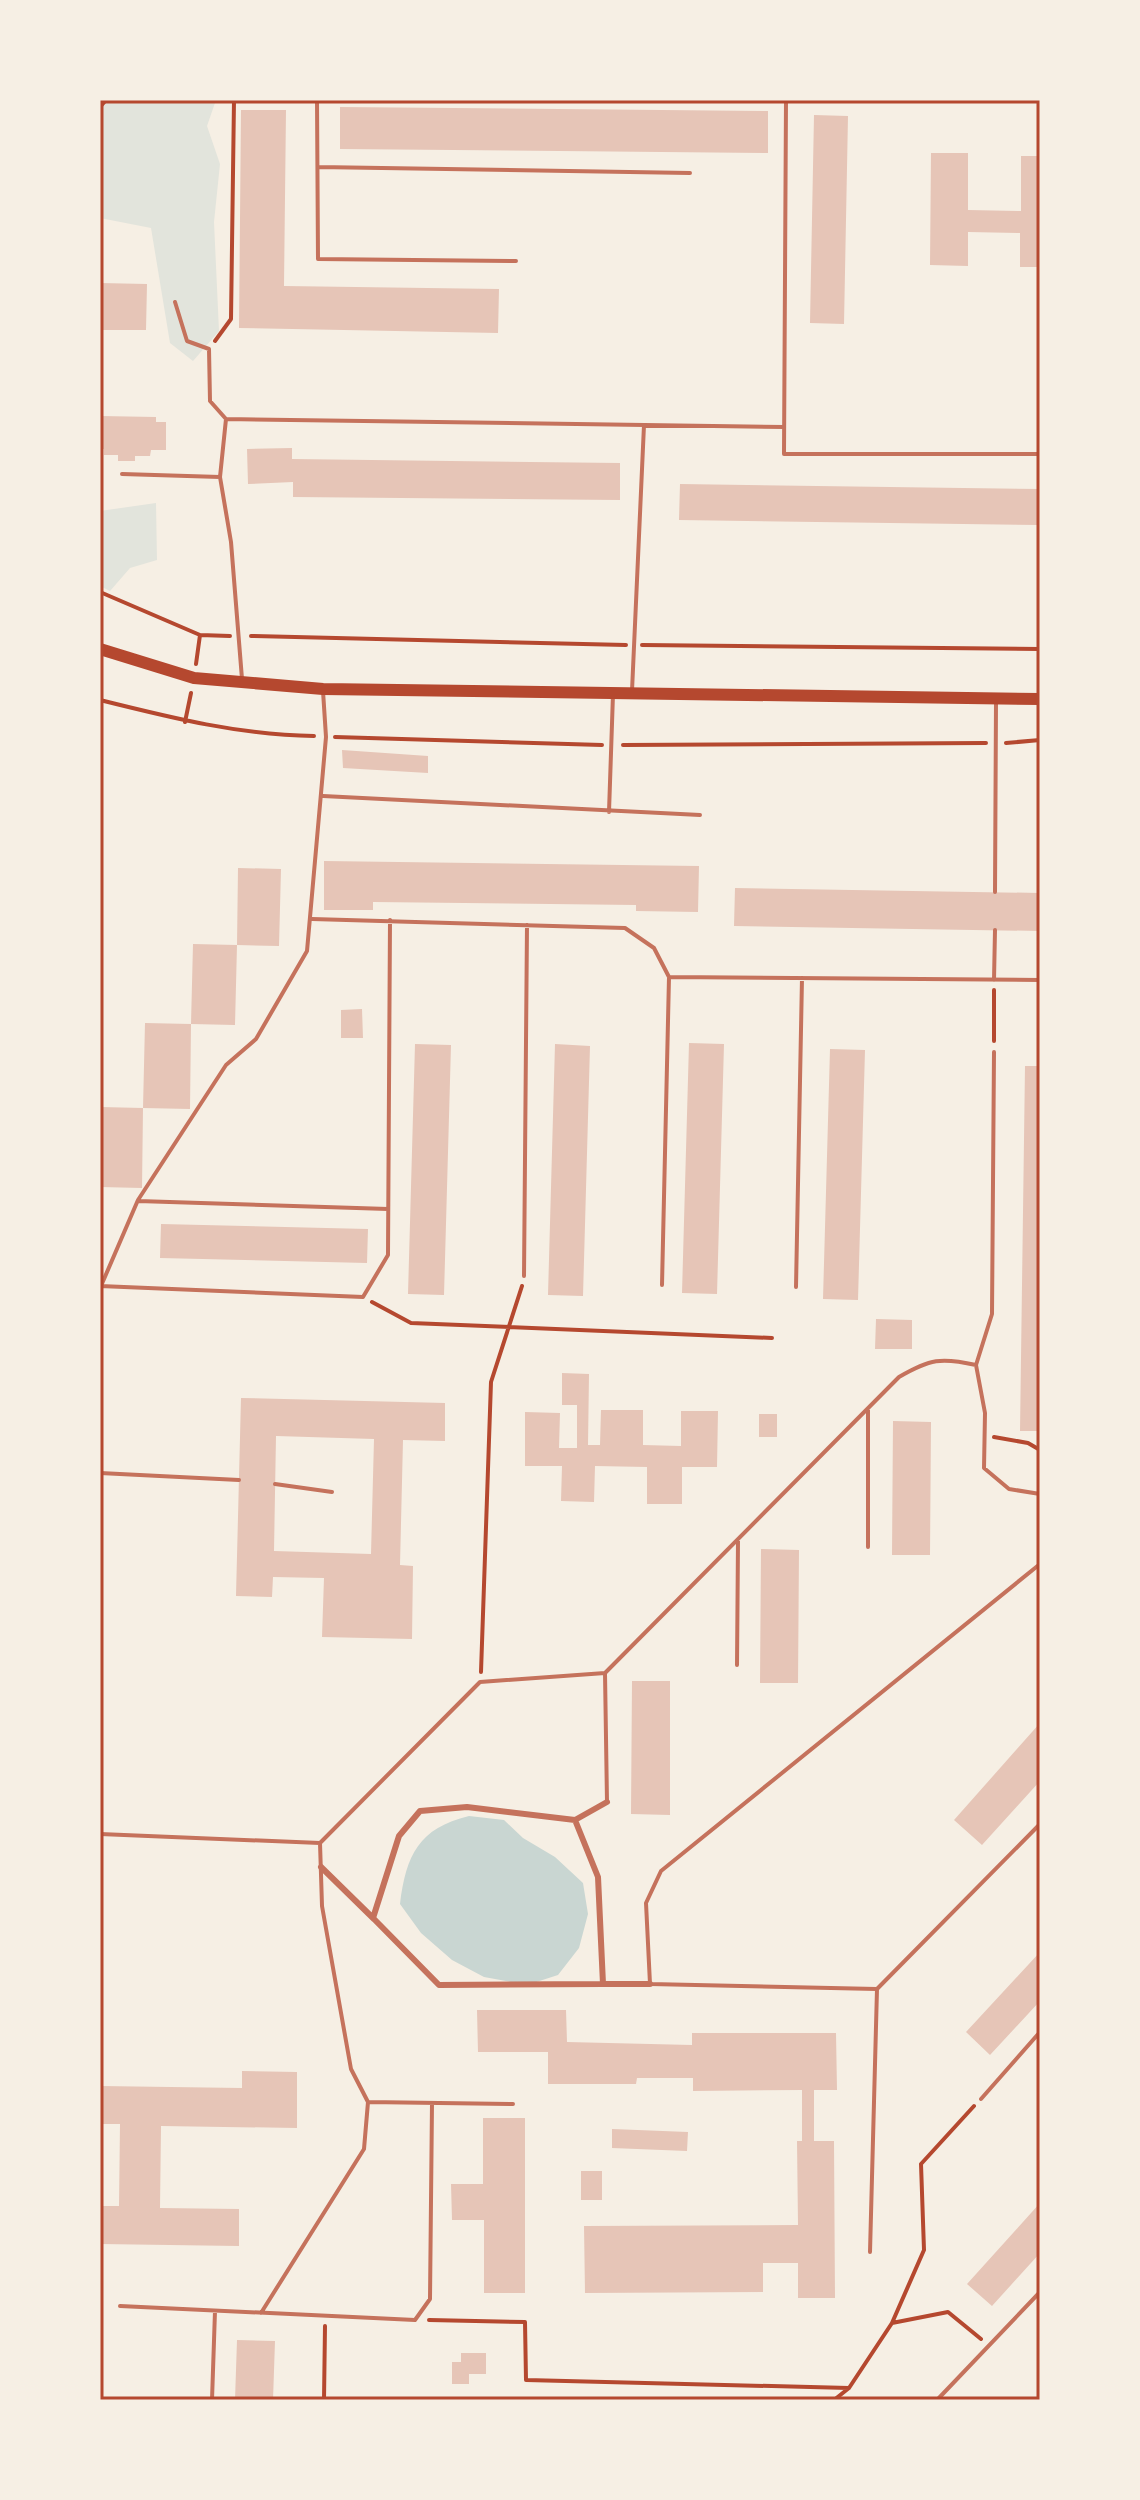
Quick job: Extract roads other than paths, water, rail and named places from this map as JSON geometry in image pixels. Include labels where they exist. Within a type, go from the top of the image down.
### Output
[{"type":"main road","points":[[100,649],[194,678],[323,689],[1040,699]]},
{"type":"street","points":[[373,1918],[399,1836],[420,1811],[467,1807],[575,1820],[607,1802]]},
{"type":"street","points":[[575,1820],[598,1877],[603,1984]]},
{"type":"street","points":[[321,1867],[439,1985],[650,1984]]},
{"type":"lane","points":[[317,100],[318,259],[516,261]]},
{"type":"lane","points":[[786,100],[784,454],[1040,454]]},
{"type":"lane","points":[[318,167],[690,173]]},
{"type":"lane","points":[[175,302],[187,341],[209,349],[210,401],[226,419],[220,477],[240,636],[242,684]]},
{"type":"lane","points":[[226,419],[784,427]]},
{"type":"lane","points":[[632,693],[644,425]]},
{"type":"lane","points":[[122,474],[220,477]]},
{"type":"lane","points":[[100,1326],[100,1286],[138,1200],[226,1065],[256,1039],[307,951],[326,737],[323,689]]},
{"type":"lane","points":[[609,812],[613,692]]},
{"type":"lane","points":[[995,892],[996,699]]},
{"type":"lane","points":[[322,796],[700,815]]},
{"type":"lane","points":[[312,919],[625,928],[654,948],[669,977],[662,1285]]},
{"type":"lane","points":[[100,1286],[363,1297],[388,1255],[390,920]]},
{"type":"lane","points":[[524,1276],[527,925]]},
{"type":"lane","points":[[994,980],[995,930]]},
{"type":"lane","points":[[669,977],[1040,980]]},
{"type":"lane","points":[[796,1287],[802,978]]},
{"type":"lane","points":[[994,1052],[992,1314],[976,1365],[985,1413],[984,1468],[1009,1489],[1040,1494]]},
{"type":"lane","points":[[138,1200],[388,1209]]},
{"type":"lane","points":[[261,2313],[364,2149],[368,2102],[351,2069],[322,1906],[320,1843],[480,1682],[605,1673],[899,1377],[928,1360],[954,1360],[976,1365]]},
{"type":"lane","points":[[868,1410],[868,1547]]},
{"type":"lane","points":[[100,1473],[239,1480]]},
{"type":"lane","points":[[275,1484],[332,1492]]},
{"type":"lane","points":[[737,1665],[738,1539]]},
{"type":"lane","points":[[877,1989],[650,1984],[646,1903],[661,1871],[1040,1564]]},
{"type":"lane","points":[[605,1673],[607,1802]]},
{"type":"lane","points":[[870,2252],[877,1989],[1040,1824]]},
{"type":"lane","points":[[100,1834],[320,1843]]},
{"type":"lane","points":[[981,2099],[1040,2032]]},
{"type":"lane","points":[[368,2102],[513,2104]]},
{"type":"lane","points":[[120,2306],[415,2320],[430,2299],[432,2103]]},
{"type":"lane","points":[[937,2400],[1040,2292]]},
{"type":"lane","points":[[212,2400],[215,2311]]}]
